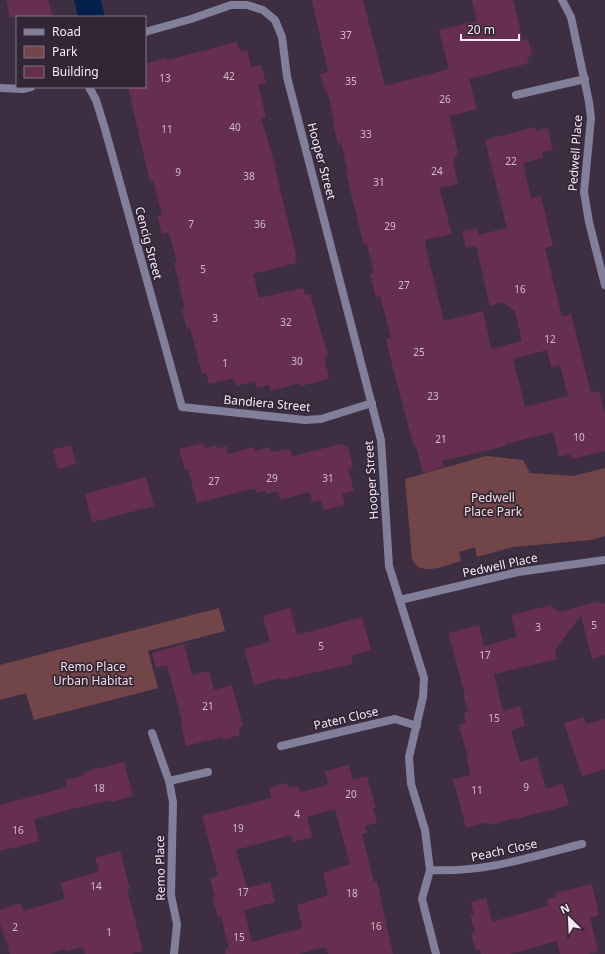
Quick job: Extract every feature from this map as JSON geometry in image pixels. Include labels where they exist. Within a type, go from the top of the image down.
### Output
[{"type":"street","name":"Pedwell Place","points":[[562,0],[571,17],[585,79],[591,118],[584,192],[589,222],[605,285]]},
{"type":"street","name":"Hooper Street","points":[[146,32],[191,20],[231,5],[247,5],[263,10],[275,20],[282,37],[287,77],[381,440],[389,566],[424,678],[423,698],[409,757],[411,784],[426,830],[430,870],[422,899],[436,954]]},
{"type":"street","points":[[516,95],[585,79]]},
{"type":"street","points":[[0,88],[27,88]]},
{"type":"street","name":"Cencig Street","points":[[90,88],[96,100],[105,129],[182,407]]},
{"type":"street","name":"Bandiera Street","points":[[182,407],[305,420],[321,419],[372,403]]},
{"type":"street","name":"Pedwell Place","points":[[400,600],[518,572],[605,560]]},
{"type":"street","name":"Paten Close","points":[[281,746],[396,719],[417,726]]},
{"type":"street","name":"Remo Place","points":[[152,733],[169,781],[173,802],[171,895],[177,924],[174,954]]},
{"type":"street","points":[[169,781],[208,772]]},
{"type":"street","name":"Peach Close","points":[[430,870],[472,870],[498,866],[582,844]]},
{"type":"green space","name":"Pedwell Place Park","points":[[486,456],[523,460],[530,473],[573,476],[605,468],[605,536],[591,540],[513,547],[477,557],[475,547],[459,552],[461,561],[448,565],[434,569],[427,569],[416,565],[412,559],[405,479]]},
{"type":"green space","name":"Remo Place Urban Habitat","points":[[219,608],[225,631],[148,651],[158,688],[34,720],[26,693],[0,700],[0,665]]},
{"type":"water","points":[[74,0],[101,0],[105,16],[78,16]]},
{"type":"building","points":[[6,0],[48,0],[53,16],[16,16],[10,17]]},
{"type":"building","points":[[312,0],[363,0],[385,86],[449,69],[439,30],[477,21],[472,0],[513,0],[523,41],[528,39],[532,56],[527,57],[529,63],[469,79],[477,109],[449,116],[458,152],[453,161],[458,184],[439,188],[452,234],[425,240],[425,244],[444,321],[483,311],[491,349],[522,341],[515,311],[502,302],[490,306],[476,246],[466,248],[462,231],[477,228],[478,235],[507,228],[485,140],[535,127],[536,131],[548,128],[553,150],[542,152],[543,158],[523,163],[531,198],[541,196],[553,246],[545,248],[562,317],[571,314],[591,393],[599,391],[605,413],[605,451],[572,459],[570,454],[559,457],[553,432],[506,444],[506,446],[442,461],[444,467],[423,473],[416,447],[414,447],[391,360],[386,339],[391,338],[380,296],[376,297],[370,274],[374,273],[367,244],[364,245],[346,173],[348,172],[341,143],[338,144],[327,91],[325,91],[320,74],[328,72]],"holes":[[[547,350],[551,367],[560,365],[568,396],[525,407],[513,359]]]},
{"type":"building","points":[[237,42],[240,52],[247,50],[251,67],[261,65],[266,83],[258,85],[266,117],[261,118],[276,168],[297,259],[295,259],[296,263],[253,274],[259,298],[303,288],[305,295],[310,294],[328,356],[324,357],[329,379],[301,386],[300,383],[271,391],[269,385],[257,388],[255,381],[236,386],[234,378],[209,384],[206,373],[202,374],[190,328],[187,329],[182,310],[185,309],[174,263],[177,262],[169,233],[162,234],[157,216],[162,215],[153,180],[150,182],[128,88],[146,88],[146,64],[166,58],[167,60]]},
{"type":"building","points":[[204,443],[205,448],[216,445],[217,449],[226,446],[228,454],[254,447],[255,451],[270,447],[271,452],[290,449],[292,456],[342,444],[348,447],[353,467],[348,469],[354,491],[342,494],[345,505],[324,510],[321,500],[312,502],[310,492],[280,500],[278,491],[266,494],[266,491],[256,493],[255,489],[251,489],[197,503],[188,469],[185,470],[179,449]]},
{"type":"building","points":[[71,445],[76,464],[58,469],[53,450]]},
{"type":"building","points":[[146,477],[154,506],[92,522],[85,494]]},
{"type":"building","points":[[599,601],[600,604],[605,603],[605,655],[592,659],[581,615],[555,650],[557,659],[494,674],[503,711],[520,706],[525,726],[511,730],[520,762],[537,757],[546,789],[563,784],[569,805],[516,819],[488,825],[487,822],[466,828],[453,779],[471,775],[459,725],[466,723],[464,713],[468,712],[465,695],[448,633],[479,625],[484,646],[517,637],[511,615],[551,605],[559,612]]},
{"type":"building","points":[[290,608],[297,635],[362,617],[371,650],[351,656],[353,664],[281,680],[280,678],[254,685],[244,649],[270,642],[263,616]]},
{"type":"building","points":[[184,644],[192,675],[209,671],[214,690],[232,685],[243,726],[238,727],[240,735],[223,740],[223,737],[186,746],[181,724],[183,724],[167,665],[156,668],[152,653]]},
{"type":"building","points":[[584,717],[586,724],[605,719],[605,769],[582,776],[564,723]]},
{"type":"building","points":[[124,762],[133,796],[34,819],[39,841],[0,851],[0,805],[67,787],[65,780],[85,775],[84,772]]},
{"type":"building","points":[[349,765],[353,780],[367,776],[376,808],[373,808],[377,823],[365,826],[367,833],[362,834],[374,882],[377,881],[393,954],[328,954],[326,947],[298,954],[225,954],[225,949],[229,948],[221,916],[218,917],[212,897],[215,896],[210,879],[218,876],[202,816],[271,798],[269,788],[287,783],[289,788],[298,786],[300,792],[328,785],[325,771]],"holes":[[[335,809],[350,864],[323,873],[328,895],[297,905],[302,928],[252,942],[244,910],[275,902],[270,882],[247,888],[236,850],[291,835],[293,842],[312,837],[307,817]]]},
{"type":"building","points":[[120,851],[130,889],[127,890],[143,951],[131,954],[85,954],[83,947],[66,951],[65,949],[51,954],[10,954],[0,924],[0,910],[21,903],[23,911],[65,899],[61,883],[99,871],[95,858]]},
{"type":"building","points":[[592,884],[599,915],[590,918],[598,952],[588,954],[560,954],[557,941],[510,954],[481,954],[480,950],[476,951],[471,933],[475,932],[470,915],[474,914],[471,902],[486,898],[492,922],[548,906],[547,899],[556,897],[556,893]]}]
